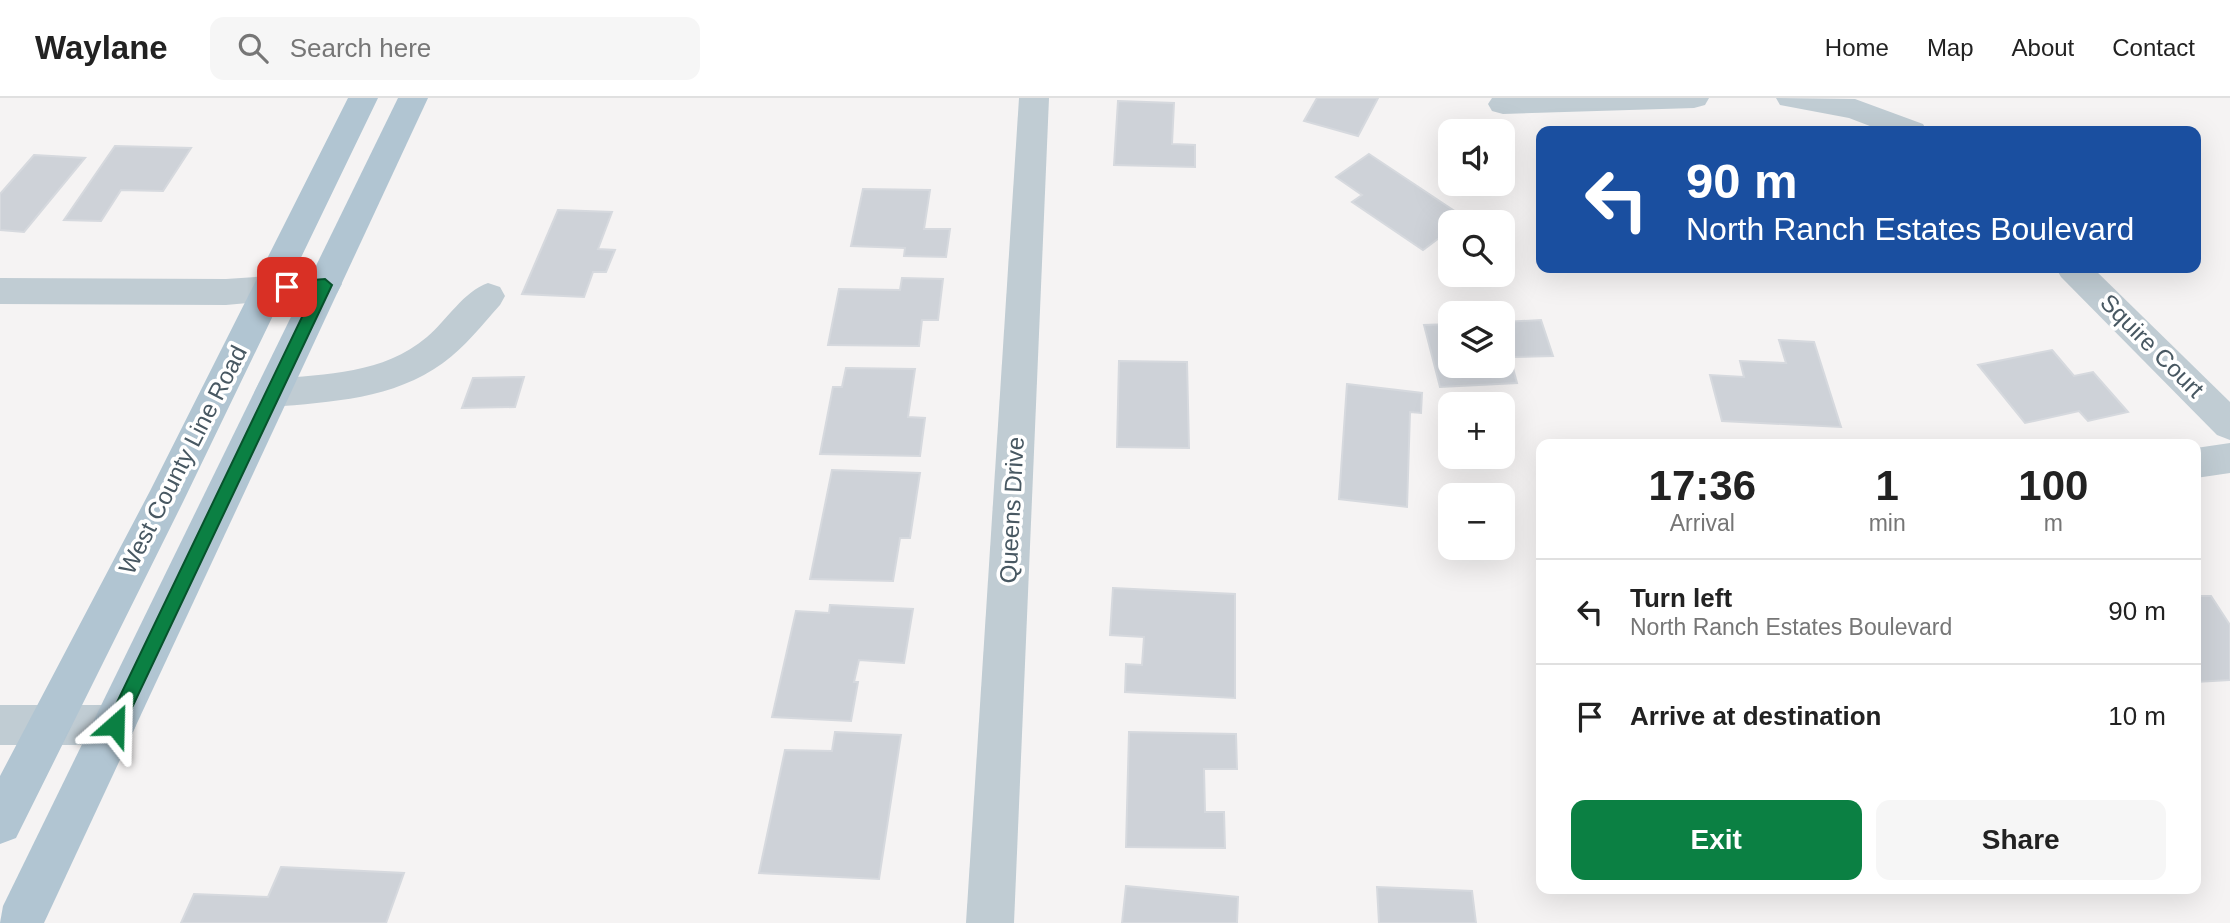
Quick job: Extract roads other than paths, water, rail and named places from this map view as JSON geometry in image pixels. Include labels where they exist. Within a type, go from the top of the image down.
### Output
[{"type":"main road","name":"West County Line Road","points":[[0,822],[164,502],[363,98]]},
{"type":"main road","name":"West County Line Road","points":[[20,923],[413,98]]},
{"type":"street","name":"Queens Drive","points":[[990,923],[1034,98]]},
{"type":"street","points":[[1503,104],[1694,98]]},
{"type":"street","points":[[1791,98],[1855,109],[1899,126]]},
{"type":"street","name":"Squire Court","points":[[2078,273],[2230,425]]},
{"type":"street","points":[[0,290],[226,292],[325,285]]},
{"type":"street","points":[[272,393],[352,386],[399,372],[429,355],[455,333],[488,296]]},
{"type":"street","points":[[2201,462],[2230,458]]},
{"type":"street","points":[[0,725],[115,725]]}]
